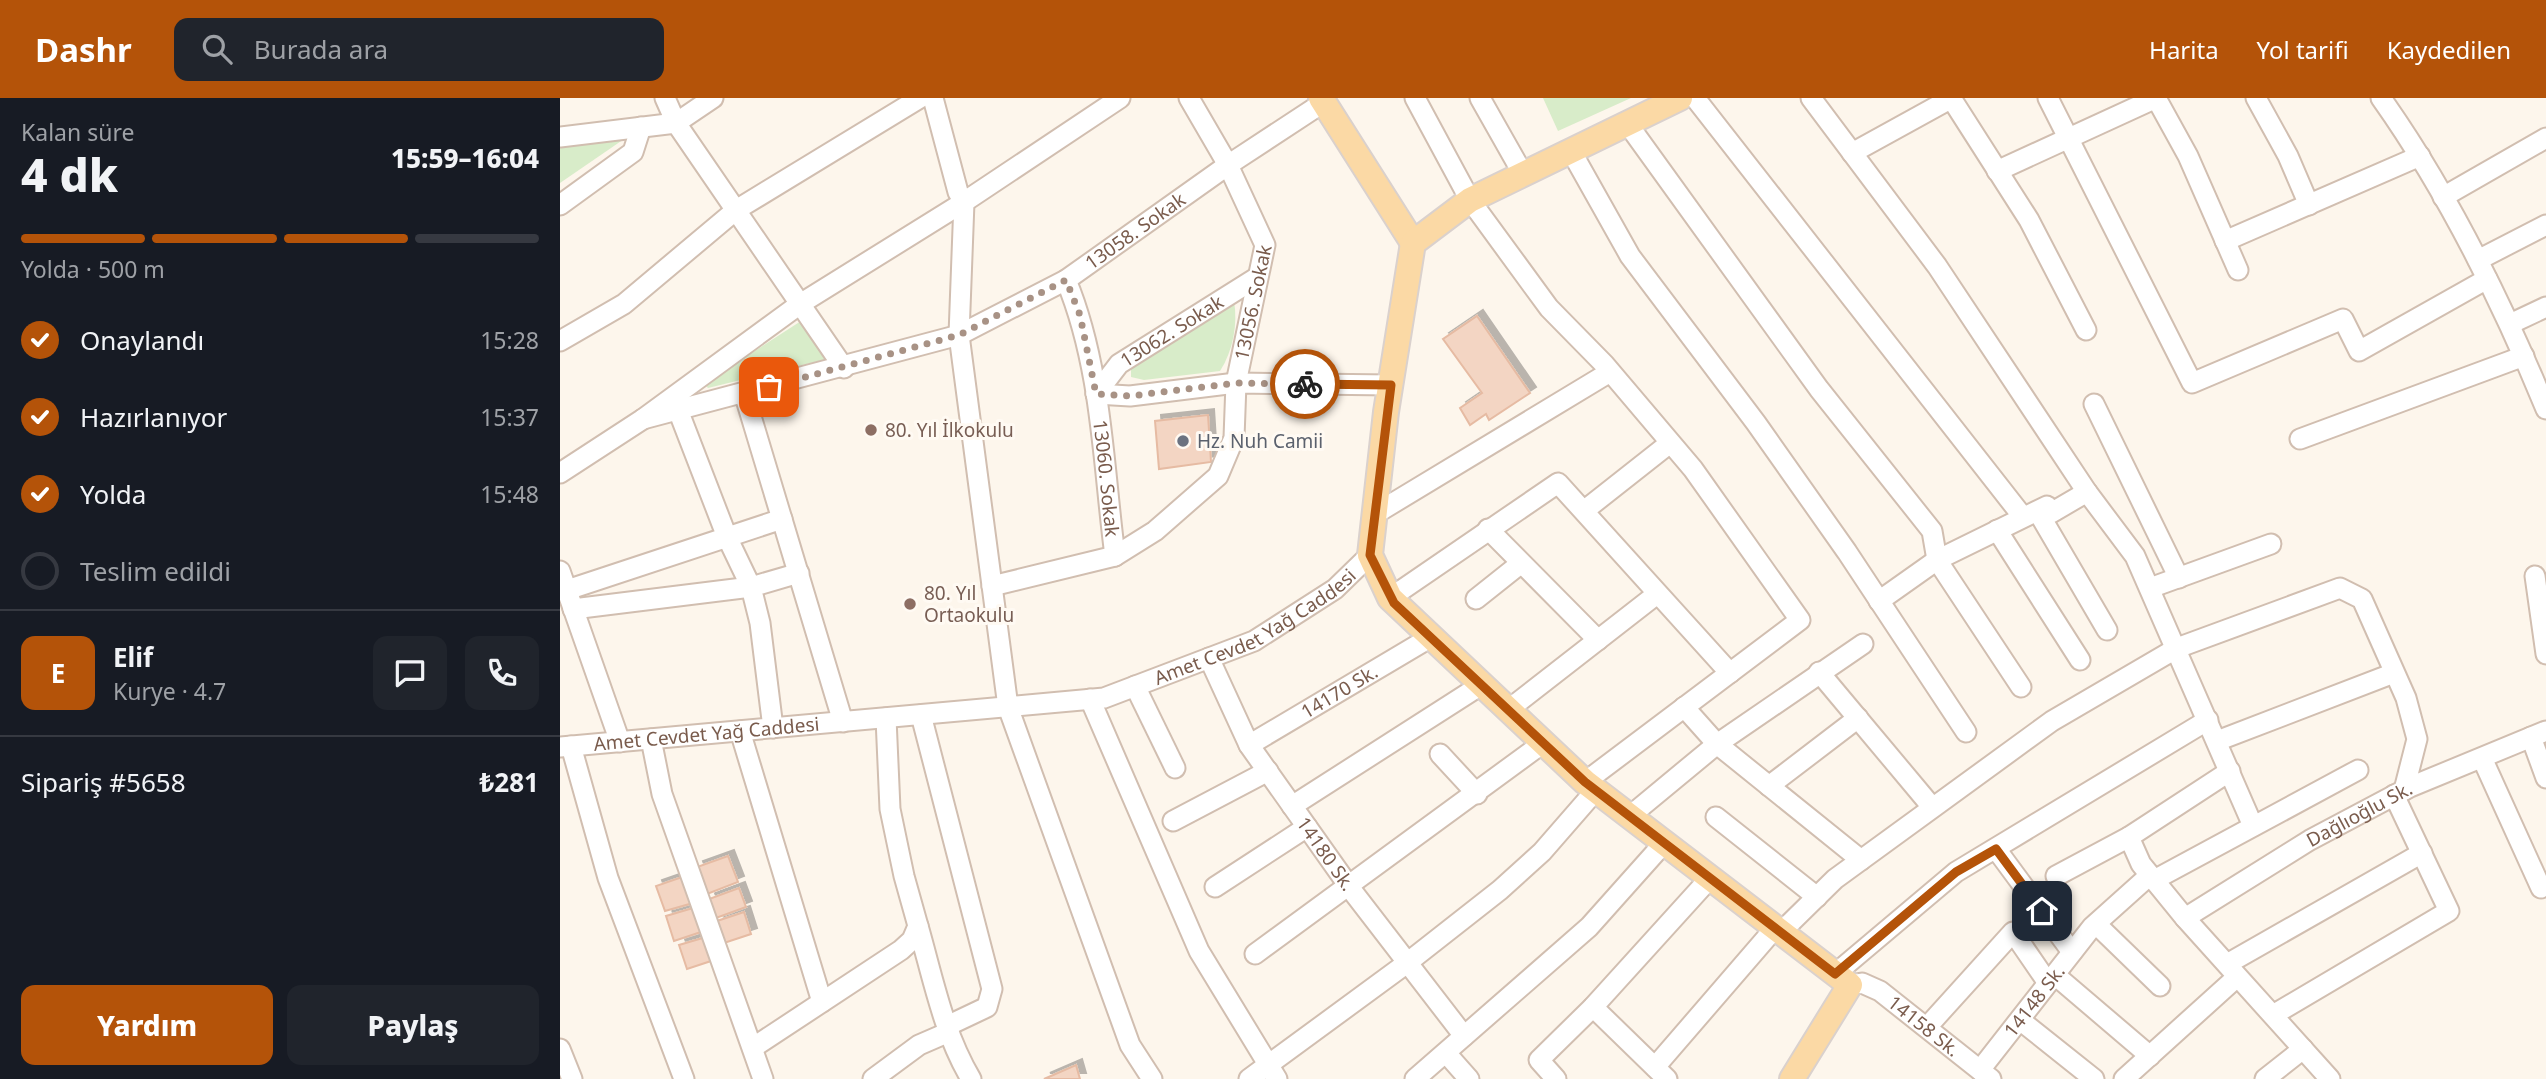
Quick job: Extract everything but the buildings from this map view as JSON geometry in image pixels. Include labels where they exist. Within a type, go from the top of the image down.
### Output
[{"type":"main road","points":[[1323,100],[1413,243],[1471,200],[1680,98]]},
{"type":"main road","name":"Amet Cevdet Yağ Caddesi","points":[[1370,555],[1391,385],[1413,243]]},
{"type":"main road","points":[[1370,555],[1390,597],[1590,786],[1843,980],[1792,1079]]},
{"type":"street","points":[[665,98],[676,123],[844,368]]},
{"type":"street","points":[[560,137],[676,123],[713,98]]},
{"type":"street","points":[[560,341],[624,304],[736,210],[920,98]]},
{"type":"street","points":[[933,98],[958,192],[964,202],[959,335],[1008,707],[1143,1075]]},
{"type":"street","points":[[560,472],[643,419],[800,304],[964,202],[1120,98]]},
{"type":"street","name":"13056. Sokak","points":[[992,586],[1115,556],[1155,531],[1217,476],[1234,438],[1236,383],[1265,245],[1228,165],[1189,98]]},
{"type":"street","points":[[1249,1079],[1271,1072],[1542,852],[1590,786],[1684,707],[1800,620],[1670,443],[1610,372],[1549,308],[1471,200],[1415,98]]},
{"type":"street","points":[[1480,98],[1523,174]]},
{"type":"street","points":[[1695,98],[2031,515],[2107,629]]},
{"type":"street","points":[[1811,98],[1937,266],[2087,492],[2135,556],[2253,826]]},
{"type":"street","points":[[1852,153],[1951,98],[2029,220],[2086,330]]},
{"type":"street","points":[[2048,98],[2192,383],[2343,319],[2359,351],[2487,279]]},
{"type":"street","points":[[1997,171],[2156,98],[2188,156],[2238,270]]},
{"type":"street","points":[[2256,98],[2288,156],[2309,205]]},
{"type":"street","points":[[2381,98],[2420,156],[2478,260],[2510,324],[2546,409]]},
{"type":"street","name":"13058. Sokak","points":[[643,419],[844,368],[959,335],[1066,280],[1323,100]]},
{"type":"street","points":[[1627,123],[1819,388],[1932,531],[1937,560],[2021,687]]},
{"type":"street","points":[[560,205],[633,152],[641,127]]},
{"type":"street","points":[[2443,197],[2546,138]]},
{"type":"street","points":[[1571,151],[1630,256],[1763,434],[1966,732]]},
{"type":"street","points":[[2225,241],[2420,156]]},
{"type":"street","points":[[2478,260],[2546,225]]},
{"type":"street","name":"13062. Sokak","points":[[1096,394],[1119,364],[1256,278]]},
{"type":"street","name":"13060. Sokak","points":[[1066,280],[1080,315],[1096,394],[1115,556]]},
{"type":"street","points":[[2510,324],[2546,307]]},
{"type":"street","points":[[2300,439],[2524,356]]},
{"type":"street","points":[[1376,514],[1610,372]]},
{"type":"street","points":[[1096,394],[1130,396],[1236,383],[1391,385]]},
{"type":"street","points":[[744,393],[842,722]]},
{"type":"street","points":[[2094,404],[2155,523],[2179,578]]},
{"type":"street","points":[[678,410],[727,537],[751,587],[760,623],[773,728]]},
{"type":"street","points":[[1585,510],[1670,443]]},
{"type":"street","points":[[1390,597],[1558,483],[1730,673]]},
{"type":"street","points":[[1879,601],[1937,560],[2047,506],[2051,513],[2087,492]]},
{"type":"street","points":[[620,743],[563,583],[782,519]]},
{"type":"street","points":[[1488,529],[1598,640]]},
{"type":"street","points":[[1997,530],[2080,660]]},
{"type":"street","points":[[2150,588],[2271,544]]},
{"type":"street","name":"Amet Cevdet Yağ Caddesi","points":[[565,747],[1104,698],[1254,641],[1335,589],[1370,555]]},
{"type":"street","points":[[1476,598],[1520,564]]},
{"type":"street","points":[[573,609],[751,587],[799,573]]},
{"type":"street","points":[[2535,576],[2546,654]]},
{"type":"street","points":[[1593,1007],[1661,1073],[1778,930],[1861,860],[2052,721],[2177,648],[2340,588],[2362,599],[2406,698],[2417,739],[2399,792],[2422,853],[2449,911],[2273,1015]]},
{"type":"street","points":[[1508,710],[1657,594]]},
{"type":"street","name":"14170 Sk.","points":[[1249,745],[1431,638]]},
{"type":"street","points":[[1630,816],[1717,744],[1819,671],[1863,644]]},
{"type":"street","name":"14180 Sk.","points":[[1209,658],[1249,745],[1350,887],[1464,1035]]},
{"type":"street","points":[[1819,671],[1932,807]]},
{"type":"street","points":[[2217,741],[2394,673]]},
{"type":"street","points":[[1292,806],[1481,685]]},
{"type":"street","points":[[1135,686],[1175,768]]},
{"type":"street","points":[[1090,699],[1199,951],[1271,1072]]},
{"type":"street","points":[[1684,707],[1717,744],[1861,860]]},
{"type":"street","points":[[873,1079],[919,1045],[987,1007],[992,989],[921,715]]},
{"type":"street","points":[[886,718],[890,809],[904,876],[948,1029],[971,1079]]},
{"type":"street","points":[[1769,786],[1858,718]]},
{"type":"street","points":[[1843,980],[1956,872],[2208,720]]},
{"type":"street","points":[[740,731],[822,1002]]},
{"type":"street","points":[[2539,734],[2546,778]]},
{"type":"street","name":"Dağlıoğlu Sk.","points":[[2185,918],[2310,840],[2399,792],[2539,734]]},
{"type":"street","points":[[651,739],[662,794],[723,973],[754,1047],[763,1079]]},
{"type":"street","points":[[1255,954],[1477,794],[1543,743]]},
{"type":"street","points":[[565,747],[608,878],[684,1079]]},
{"type":"street","points":[[1440,754],[1477,794]]},
{"type":"street","points":[[2482,758],[2541,888]]},
{"type":"street","name":"14148 Sk.","points":[[1985,1074],[2020,1020],[2096,923],[2152,877],[2358,770]]},
{"type":"street","points":[[1173,821],[1268,771]]},
{"type":"street","points":[[2056,876],[2129,837],[2230,771]]},
{"type":"street","points":[[1716,817],[1817,897]]},
{"type":"street","points":[[1215,887],[1307,827]]},
{"type":"street","points":[[2129,837],[2152,877],[2185,918],[2330,1079]]},
{"type":"street","points":[[1415,1079],[1589,927],[1664,843]]},
{"type":"street","points":[[1996,849],[2072,952]]},
{"type":"street","points":[[2124,1079],[2150,1056],[2232,970],[2422,853]]},
{"type":"street","points":[[1556,1079],[1539,1060],[1593,1007],[1710,878]]},
{"type":"street","points":[[2096,923],[2160,986]]},
{"type":"street","points":[[754,1047],[901,950],[918,926]]},
{"type":"street","points":[[1927,1027],[2013,932],[2052,979],[2150,1056]]},
{"type":"street","name":"14158 Sk.","points":[[1843,980],[1862,983],[1880,991],[1985,1074]]},
{"type":"street","points":[[2020,1020],[2094,1079]]},
{"type":"street","points":[[560,1049],[572,1079]]},
{"type":"street","points":[[2265,1079],[2304,1049]]},
{"type":"street","points":[[1446,1053],[1469,1079]]},
{"type":"green space","points":[[1543,98],[1631,98],[1558,131]]},
{"type":"green space","points":[[627,137],[560,183],[560,144]]},
{"type":"green space","points":[[1234,301],[1233,337],[1220,371],[1144,380],[1131,377],[1131,369],[1136,361]]},
{"type":"green space","points":[[801,321],[827,359],[708,388],[704,384]]},
{"type":"way so far","points":[[769,387],[959,335],[1066,280],[1080,315],[1096,394],[1130,396],[1236,383],[1305,384]]},
{"type":"place","name":"80. Yıl İlkokulu","points":[[871,430]]},
{"type":"place","name":"Hz. Nuh Camii","points":[[1183,441]]},
{"type":"place","name":"80. Yıl Ortaokulu","points":[[910,604]]},
{"type":"route","points":[[1305,384],[1391,385],[1370,555],[1394,603],[1585,782],[1835,974],[1956,872],[1996,849],[2042,911]]}]
